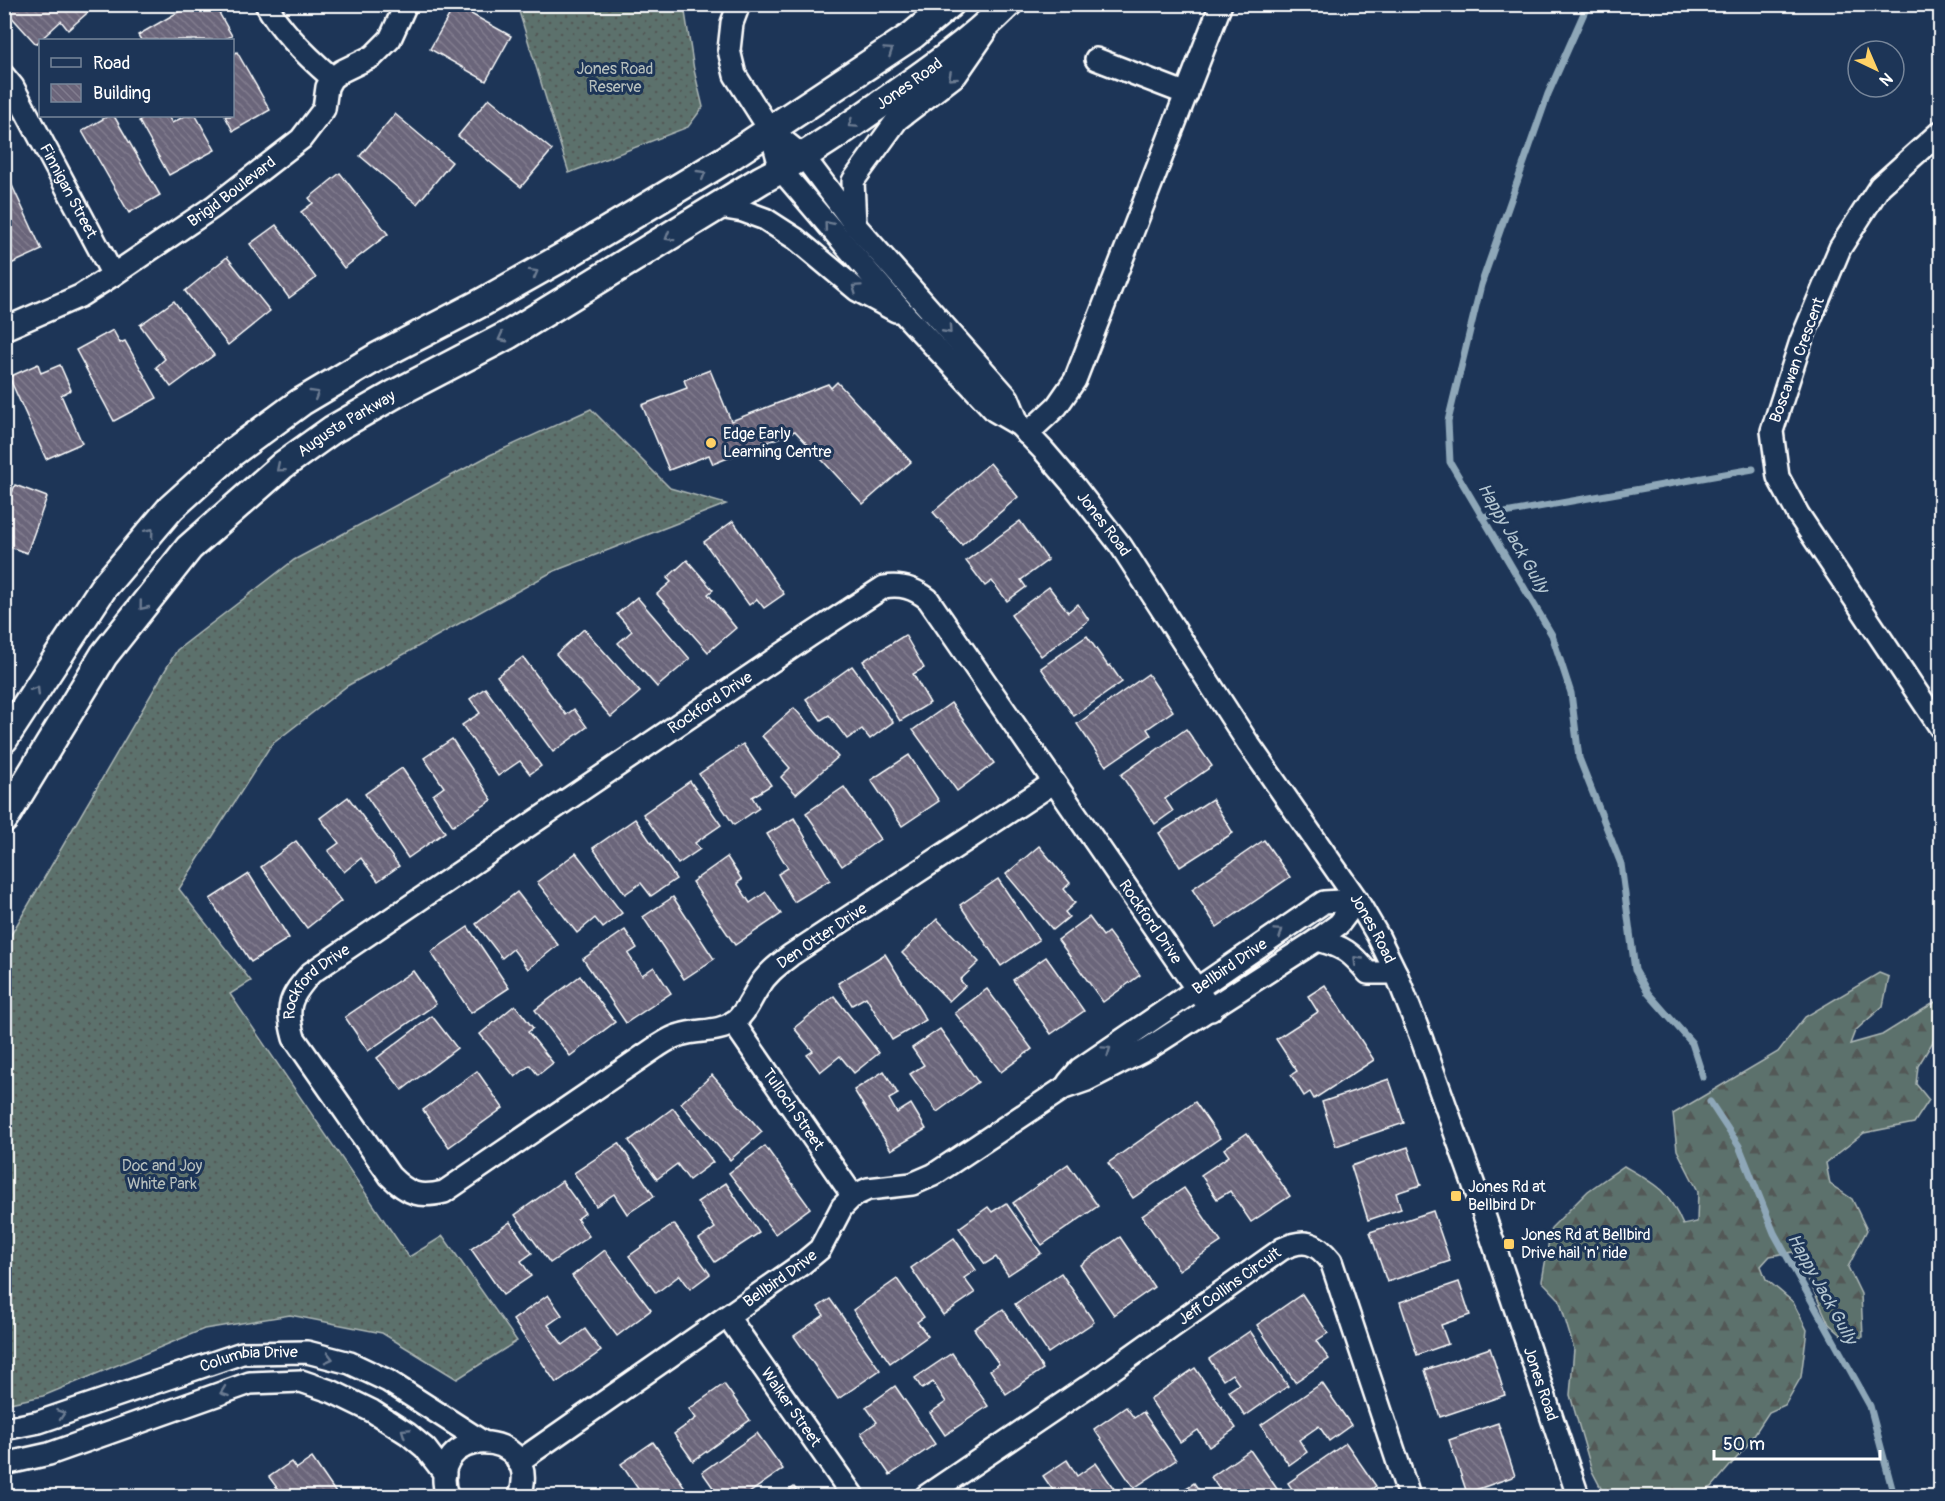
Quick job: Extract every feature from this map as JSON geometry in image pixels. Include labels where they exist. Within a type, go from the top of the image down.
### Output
[{"type":"main road","points":[[4,739],[103,588],[171,508],[233,452],[301,402],[377,357],[483,302],[725,160],[913,35],[950,4]]},
{"type":"main road","name":"Jones Road","points":[[792,163],[912,83],[960,47],[1004,9]]},
{"type":"main road","name":"Augusta Parkway","points":[[4,819],[111,646],[189,548],[284,465],[332,430],[508,335],[792,163]]},
{"type":"street","points":[[266,4],[271,14],[311,59],[332,78],[372,56],[390,39],[406,4]]},
{"type":"street","name":"Jones Road","points":[[739,4],[732,23],[729,50],[735,75],[792,163],[907,317],[995,411],[1023,429],[1075,487],[1121,546],[1284,797],[1357,900],[1378,936],[1396,973],[1477,1194],[1578,1497]]},
{"type":"street","points":[[1023,429],[1057,406],[1075,380],[1221,4]]},
{"type":"street","points":[[855,225],[853,181],[897,120],[956,75],[1004,9]]},
{"type":"street","points":[[1096,59],[1187,94]]},
{"type":"street","name":"Finnigan Street","points":[[4,76],[13,87],[114,275]]},
{"type":"street","name":"Brigid Boulevard","points":[[4,329],[80,296],[213,207],[301,139],[324,109],[327,87],[332,78]]},
{"type":"street","name":"Boscawan Crescent","points":[[1941,132],[1880,186],[1840,248],[1801,341],[1772,431],[1778,477],[1798,514],[1941,727]]},
{"type":"street","name":"Jones Road","points":[[792,163],[855,225],[1008,398],[1023,429]]},
{"type":"street","points":[[719,207],[743,211],[765,219],[796,239],[857,290],[907,317]]},
{"type":"street","name":"Rockford Drive","points":[[733,1022],[719,1029],[677,1035],[444,1192],[429,1196],[416,1195],[401,1187],[390,1176],[294,1038],[290,1022],[290,1002],[311,973],[809,636],[884,587],[896,585],[919,592],[928,600],[1211,1010]]},
{"type":"street","name":"Den Otter Drive","points":[[733,1022],[746,1010],[770,971],[791,955],[1053,783]]},
{"type":"street","name":"Bellbird Drive","points":[[518,1462],[802,1264],[820,1249],[842,1207],[853,1196],[868,1189],[912,1184],[933,1175],[1064,1089],[1087,1080],[1149,1048],[1211,1010],[1339,924],[1357,900]]},
{"type":"street","name":"Bellbird Drive","points":[[1064,1089],[1080,1069],[1324,902],[1357,900]]},
{"type":"street","points":[[1317,940],[1331,943],[1352,954],[1368,973],[1396,973]]},
{"type":"street","name":"Tulloch Street","points":[[733,1022],[853,1196]]},
{"type":"street","name":"Jeff Collins Circuit","points":[[926,1497],[1096,1381],[1282,1249],[1294,1243],[1308,1242],[1323,1251],[1331,1261],[1409,1497]]},
{"type":"street","name":"Walker Street","points":[[728,1317],[854,1497]]},
{"type":"street","name":"Columbia Drive","points":[[4,1429],[39,1422],[243,1353],[307,1352],[350,1363],[387,1381],[483,1442],[503,1447],[518,1462]]},
{"type":"street","name":"Columbia Drive","points":[[4,1464],[49,1454],[250,1383],[301,1382],[333,1392],[372,1411],[408,1434],[425,1448],[445,1474]]},
{"type":"street","points":[[447,1497],[444,1485],[448,1464],[462,1448],[483,1442]]},
{"type":"street","points":[[518,1462],[523,1475],[520,1497]]},
{"type":"green space","name":"Jones Road Reserve","points":[[517,5],[691,5],[685,12],[694,70],[703,107],[688,127],[569,173]]},
{"type":"green space","name":"Doc and Joy White Park","points":[[591,409],[670,488],[726,504],[552,572],[347,686],[271,745],[179,889],[251,981],[230,994],[409,1257],[443,1236],[517,1341],[457,1379],[382,1333],[290,1315],[204,1329],[43,1396],[5,1404],[5,945],[177,650],[294,560],[490,455]]},
{"type":"green space","points":[[1879,973],[1889,977],[1883,1006],[1855,1031],[1850,1044],[1882,1035],[1940,999],[1940,1033],[1918,1066],[1916,1084],[1929,1100],[1914,1123],[1864,1133],[1826,1163],[1830,1184],[1852,1199],[1867,1230],[1848,1267],[1861,1294],[1863,1337],[1847,1340],[1829,1324],[1793,1252],[1770,1256],[1761,1266],[1766,1279],[1793,1302],[1807,1330],[1801,1377],[1785,1405],[1769,1412],[1746,1447],[1712,1487],[1693,1496],[1605,1496],[1592,1471],[1570,1395],[1574,1349],[1559,1299],[1542,1281],[1551,1228],[1588,1191],[1624,1166],[1660,1189],[1672,1203],[1683,1225],[1697,1222],[1698,1191],[1677,1150],[1673,1114],[1778,1052],[1805,1017]]},
{"type":"building","points":[[18,4],[91,4],[94,7],[68,30],[61,21],[36,44],[8,13]]},
{"type":"building","points":[[192,4],[214,4],[232,36],[225,39],[140,39],[138,35]]},
{"type":"building","points":[[455,5],[511,36],[486,81],[430,49]]},
{"type":"building","points":[[237,52],[270,110],[233,131],[226,117],[234,117],[234,54]]},
{"type":"building","points":[[489,98],[552,150],[521,187],[458,136]]},
{"type":"building","points":[[395,114],[452,162],[417,204],[360,156]]},
{"type":"building","points":[[106,117],[115,117],[160,195],[129,213],[82,131]]},
{"type":"building","points":[[146,117],[169,117],[172,123],[183,117],[197,117],[215,150],[169,175],[139,121]]},
{"type":"building","points":[[340,173],[388,234],[344,268],[301,212],[313,203],[309,198]]},
{"type":"building","points":[[9,179],[42,250],[4,267],[4,182]]},
{"type":"building","points":[[276,225],[316,278],[289,298],[250,244]]},
{"type":"building","points":[[227,257],[270,311],[228,345],[185,291]]},
{"type":"building","points":[[174,301],[214,355],[171,387],[156,367],[165,359],[140,325]]},
{"type":"building","points":[[113,330],[120,343],[125,341],[157,398],[114,421],[76,350]]},
{"type":"building","points":[[38,364],[41,373],[60,365],[71,390],[61,395],[82,443],[46,459],[9,377]]},
{"type":"building","name":"Edge Early Learning Centre","points":[[710,370],[731,421],[828,384],[831,388],[837,382],[911,462],[863,504],[795,431],[713,464],[709,455],[669,470],[642,405],[687,388],[684,380]]},
{"type":"building","points":[[990,463],[1018,497],[962,545],[933,512]]},
{"type":"building","points":[[15,485],[47,497],[27,553],[4,545],[4,513]]},
{"type":"building","points":[[733,521],[784,594],[764,608],[757,599],[749,605],[704,542]]},
{"type":"building","points":[[1020,521],[1048,560],[1021,580],[1026,587],[1007,601],[992,581],[985,586],[966,561]]},
{"type":"building","points":[[687,560],[713,590],[708,594],[736,628],[708,652],[657,594],[671,582],[667,578]]},
{"type":"building","points":[[1049,587],[1068,612],[1078,604],[1089,620],[1041,656],[1011,615]]},
{"type":"building","points":[[637,597],[690,659],[657,687],[618,643],[632,631],[617,614]]},
{"type":"building","points":[[584,629],[640,692],[611,717],[556,654]]},
{"type":"building","points":[[905,635],[924,668],[913,674],[930,703],[900,721],[863,661]]},
{"type":"building","points":[[1087,636],[1122,682],[1074,716],[1041,668]]},
{"type":"building","points":[[523,657],[566,715],[574,709],[587,727],[553,752],[497,676]]},
{"type":"building","points":[[852,666],[893,722],[870,739],[862,729],[847,739],[829,715],[821,720],[806,699]]},
{"type":"building","points":[[1148,674],[1173,711],[1147,729],[1151,735],[1106,766],[1077,724]]},
{"type":"building","points":[[485,688],[541,766],[530,774],[520,761],[498,776],[462,725],[480,713],[470,699]]},
{"type":"building","points":[[951,703],[994,763],[957,791],[913,730]]},
{"type":"building","points":[[794,708],[838,757],[796,794],[781,777],[790,768],[762,736]]},
{"type":"building","points":[[1186,729],[1212,766],[1165,799],[1173,811],[1155,824],[1121,775]]},
{"type":"building","points":[[452,739],[492,800],[453,826],[433,795],[444,787],[424,758]]},
{"type":"building","points":[[743,744],[771,785],[752,797],[759,808],[734,825],[699,774]]},
{"type":"building","points":[[909,755],[939,801],[902,826],[871,780]]},
{"type":"building","points":[[402,768],[445,832],[408,858],[365,794]]},
{"type":"building","points":[[690,781],[721,825],[695,843],[700,849],[678,864],[643,814]]},
{"type":"building","points":[[844,787],[880,839],[842,866],[806,813]]},
{"type":"building","points":[[348,797],[399,866],[378,881],[361,858],[344,872],[328,851],[339,843],[320,818]]},
{"type":"building","points":[[1212,799],[1233,833],[1180,867],[1159,833]]},
{"type":"building","points":[[794,818],[830,880],[794,902],[778,874],[788,868],[767,834]]},
{"type":"building","points":[[635,819],[676,879],[651,896],[641,883],[625,894],[593,848]]},
{"type":"building","points":[[1264,840],[1290,877],[1217,927],[1192,889]]},
{"type":"building","points":[[296,841],[341,901],[307,928],[261,867]]},
{"type":"building","points":[[1039,846],[1070,883],[1064,889],[1075,903],[1065,912],[1069,917],[1053,930],[1006,874]]},
{"type":"building","points":[[576,853],[622,913],[603,928],[595,918],[577,933],[537,882]]},
{"type":"building","points":[[727,857],[742,880],[737,883],[750,903],[766,892],[781,914],[735,945],[692,882]]},
{"type":"building","points":[[249,874],[289,938],[251,962],[210,899]]},
{"type":"building","points":[[998,879],[1039,940],[1001,966],[960,905]]},
{"type":"building","points":[[517,892],[558,945],[528,969],[513,949],[502,958],[476,924]]},
{"type":"building","points":[[673,897],[714,959],[684,979],[643,917]]},
{"type":"building","points":[[1089,917],[1103,936],[1108,932],[1140,975],[1103,1002],[1058,940]]},
{"type":"building","points":[[937,919],[979,962],[960,980],[965,986],[949,1001],[902,953]]},
{"type":"building","points":[[468,927],[509,988],[471,1013],[431,952]]},
{"type":"building","points":[[625,930],[637,948],[628,954],[642,975],[654,967],[671,993],[626,1023],[583,959]]},
{"type":"building","points":[[885,954],[926,1020],[892,1040],[866,997],[852,1005],[838,983]]},
{"type":"building","points":[[1046,957],[1084,1011],[1051,1034],[1013,980]]},
{"type":"building","points":[[413,971],[436,1004],[368,1051],[345,1017]]},
{"type":"building","points":[[580,976],[615,1022],[570,1056],[535,1010]]},
{"type":"building","points":[[1325,985],[1374,1060],[1314,1099],[1310,1092],[1304,1096],[1291,1075],[1297,1071],[1276,1039],[1318,1012],[1308,996]]},
{"type":"building","points":[[987,989],[1032,1049],[1001,1072],[955,1013]]},
{"type":"building","points":[[834,996],[879,1053],[854,1073],[840,1056],[820,1072],[807,1055],[813,1051],[794,1028]]},
{"type":"building","points":[[515,1005],[533,1028],[528,1032],[553,1063],[538,1075],[530,1065],[515,1077],[480,1034]]},
{"type":"building","points":[[432,1016],[457,1048],[402,1090],[377,1058]]},
{"type":"building","points":[[940,1029],[978,1082],[937,1112],[910,1074],[924,1065],[912,1048]]},
{"type":"building","points":[[477,1071],[503,1108],[449,1147],[423,1110]]},
{"type":"building","points":[[884,1071],[898,1094],[889,1099],[897,1113],[911,1104],[926,1129],[891,1150],[854,1090]]},
{"type":"building","points":[[712,1075],[762,1132],[730,1160],[681,1103]]},
{"type":"building","points":[[1389,1079],[1404,1123],[1336,1146],[1322,1102]]},
{"type":"building","points":[[1195,1102],[1220,1138],[1133,1198],[1108,1163]]},
{"type":"building","points":[[673,1108],[713,1162],[689,1180],[677,1164],[657,1179],[629,1141]]},
{"type":"building","points":[[1247,1133],[1290,1196],[1251,1222],[1230,1191],[1217,1199],[1201,1175],[1229,1156],[1224,1149]]},
{"type":"building","points":[[619,1143],[654,1196],[627,1214],[614,1194],[596,1206],[574,1173]]},
{"type":"building","points":[[765,1146],[810,1208],[775,1234],[729,1173]]},
{"type":"building","points":[[1408,1147],[1421,1185],[1396,1193],[1401,1209],[1368,1220],[1351,1166]]},
{"type":"building","points":[[1068,1164],[1098,1206],[1042,1245],[1013,1203]]},
{"type":"building","points":[[562,1181],[585,1213],[577,1219],[589,1236],[550,1263],[515,1215]]},
{"type":"building","points":[[726,1183],[759,1233],[715,1262],[699,1239],[715,1228],[697,1202]]},
{"type":"building","points":[[1184,1188],[1221,1242],[1179,1270],[1142,1216]]},
{"type":"building","points":[[1006,1203],[1041,1253],[1008,1275],[996,1257],[985,1264],[959,1228],[988,1207],[992,1212]]},
{"type":"building","points":[[1433,1211],[1450,1261],[1387,1282],[1370,1232]]},
{"type":"building","points":[[510,1222],[532,1253],[521,1261],[531,1276],[503,1295],[471,1249]]},
{"type":"building","points":[[674,1224],[710,1274],[690,1289],[680,1275],[656,1293],[629,1256]]},
{"type":"building","points":[[1120,1237],[1154,1287],[1114,1315],[1080,1265]]},
{"type":"building","points":[[954,1238],[976,1270],[964,1278],[975,1293],[943,1315],[911,1268]]},
{"type":"building","points":[[605,1250],[651,1310],[617,1336],[572,1276]]},
{"type":"building","points":[[1061,1273],[1094,1322],[1048,1353],[1015,1304]]},
{"type":"building","points":[[897,1279],[924,1317],[917,1322],[928,1336],[890,1363],[853,1310]]},
{"type":"building","points":[[1459,1282],[1470,1315],[1441,1325],[1448,1344],[1417,1355],[1400,1302]]},
{"type":"building","points":[[1302,1294],[1328,1333],[1316,1341],[1329,1359],[1295,1382],[1257,1325]]},
{"type":"building","points":[[548,1295],[562,1315],[548,1325],[563,1345],[585,1329],[601,1351],[556,1383],[513,1320]]},
{"type":"building","points":[[830,1299],[880,1370],[838,1399],[794,1336],[824,1315],[818,1307]]},
{"type":"building","points":[[1003,1309],[1043,1369],[1006,1394],[990,1370],[999,1364],[974,1329]]},
{"type":"building","points":[[1250,1331],[1288,1386],[1245,1416],[1229,1391],[1239,1384],[1232,1374],[1223,1380],[1209,1359]]},
{"type":"building","points":[[1490,1348],[1505,1395],[1440,1417],[1425,1370]]},
{"type":"building","points":[[952,1353],[988,1406],[945,1435],[930,1413],[946,1402],[933,1382],[922,1389],[915,1378]]},
{"type":"building","points":[[1195,1368],[1236,1428],[1209,1447],[1198,1430],[1180,1442],[1150,1399]]},
{"type":"building","points":[[1322,1383],[1351,1425],[1329,1441],[1319,1426],[1299,1440],[1307,1452],[1289,1465],[1261,1425]]},
{"type":"building","points":[[724,1384],[750,1420],[693,1461],[674,1434],[696,1418],[689,1409]]},
{"type":"building","points":[[895,1386],[935,1444],[890,1475],[861,1433],[877,1422],[866,1407]]},
{"type":"building","points":[[1126,1407],[1134,1418],[1143,1412],[1176,1460],[1134,1488],[1094,1429]]},
{"type":"building","points":[[1498,1423],[1515,1476],[1467,1493],[1449,1440]]},
{"type":"building","points":[[757,1433],[783,1469],[745,1496],[719,1496],[702,1472]]},
{"type":"building","points":[[653,1442],[691,1496],[643,1496],[621,1464]]},
{"type":"building","points":[[1346,1443],[1376,1486],[1361,1496],[1297,1496],[1288,1483]]},
{"type":"building","points":[[1250,1450],[1282,1496],[1224,1496],[1211,1477]]},
{"type":"building","points":[[312,1458],[338,1496],[283,1496],[269,1477],[291,1462],[296,1469]]},
{"type":"building","points":[[1067,1460],[1077,1476],[1096,1463],[1119,1496],[1057,1496],[1043,1476]]},
{"type":"building","points":[[1194,1483],[1203,1496],[1174,1496]]},
{"type":"building","points":[[794,1487],[801,1496],[781,1496]]},
{"type":"waterway","name":"Happy Jack Gully","points":[[1588,4],[1548,94],[1481,285],[1448,421],[1450,462],[1552,635],[1571,693],[1579,758],[1621,864],[1635,970],[1648,993],[1692,1043],[1703,1077]]},
{"type":"waterway","points":[[1482,517],[1753,469]]},
{"type":"waterway","name":"Happy Jack Gully","points":[[1710,1102],[1739,1146],[1774,1233],[1870,1406],[1894,1496]]},
{"type":"place","name":"Edge Early Learning Centre","points":[[711,443]]},
{"type":"place","name":"Jones Rd at Bellbird Dr","points":[[1456,1196]]},
{"type":"place","name":"Jones Rd at Bellbird Drive hail 'n' ride","points":[[1509,1244]]}]
